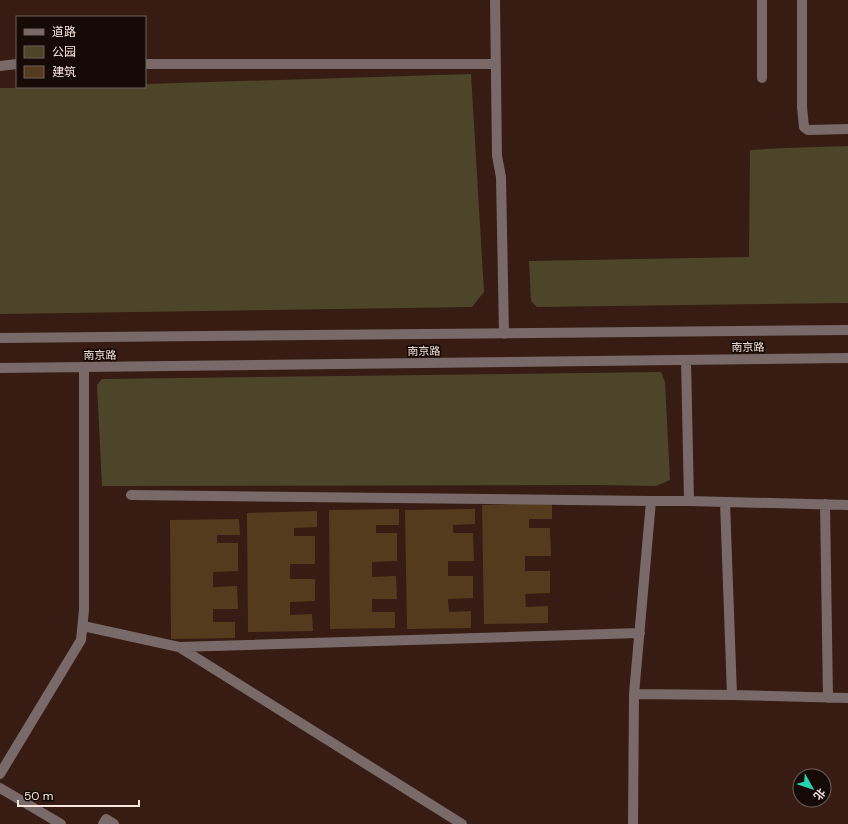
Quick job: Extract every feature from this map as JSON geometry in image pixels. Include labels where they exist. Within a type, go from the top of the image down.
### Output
[{"type":"street","points":[[496,0],[495,64],[497,156],[501,177],[504,334]]},
{"type":"street","points":[[762,0],[762,78]]},
{"type":"street","points":[[802,0],[802,107],[804,127],[808,130],[848,129]]},
{"type":"street","points":[[0,66],[16,64]]},
{"type":"street","points":[[146,64],[495,64]]},
{"type":"street","name":"南京路","points":[[0,338],[848,330]]},
{"type":"street","name":"南京路","points":[[0,368],[848,358]]},
{"type":"street","points":[[686,360],[689,501]]},
{"type":"street","points":[[0,774],[81,640],[84,610],[84,367]]},
{"type":"street","points":[[131,495],[689,501],[848,505]]},
{"type":"street","points":[[633,824],[634,694],[651,501]]},
{"type":"street","points":[[725,502],[732,695]]},
{"type":"street","points":[[825,504],[828,698]]},
{"type":"street","points":[[82,626],[179,647],[640,633]]},
{"type":"street","points":[[179,647],[462,824]]},
{"type":"street","points":[[634,694],[848,698]]},
{"type":"street","points":[[0,788],[61,824]]},
{"type":"street","points":[[103,824],[106,819],[114,824]]},
{"type":"green space","points":[[471,74],[484,292],[472,307],[0,314],[0,88],[146,88],[146,84]]},
{"type":"green space","points":[[848,146],[848,303],[537,307],[531,301],[529,261],[749,257],[750,150]]},
{"type":"green space","points":[[661,372],[665,382],[670,480],[656,486],[102,486],[97,385],[102,379]]},
{"type":"building","points":[[552,503],[552,519],[529,519],[529,528],[550,528],[551,556],[525,556],[525,571],[550,571],[550,593],[525,594],[526,607],[548,606],[548,623],[484,624],[482,505]]},
{"type":"building","points":[[399,509],[399,525],[376,525],[376,533],[397,533],[397,561],[372,562],[372,577],[396,576],[397,599],[372,599],[372,612],[395,612],[395,628],[330,629],[329,510]]},
{"type":"building","points":[[475,509],[475,524],[453,525],[453,533],[473,533],[474,561],[448,561],[448,576],[473,576],[473,598],[448,599],[449,612],[471,611],[471,628],[407,629],[405,510]]},
{"type":"building","points":[[317,511],[317,527],[294,528],[294,536],[315,536],[315,564],[290,564],[290,579],[315,579],[315,601],[290,602],[290,615],[312,614],[313,631],[248,632],[247,513]]},
{"type":"building","points":[[239,519],[240,535],[217,535],[217,543],[238,543],[238,571],[213,572],[213,587],[237,586],[238,609],[213,609],[213,622],[235,622],[235,638],[171,639],[170,520]]}]
